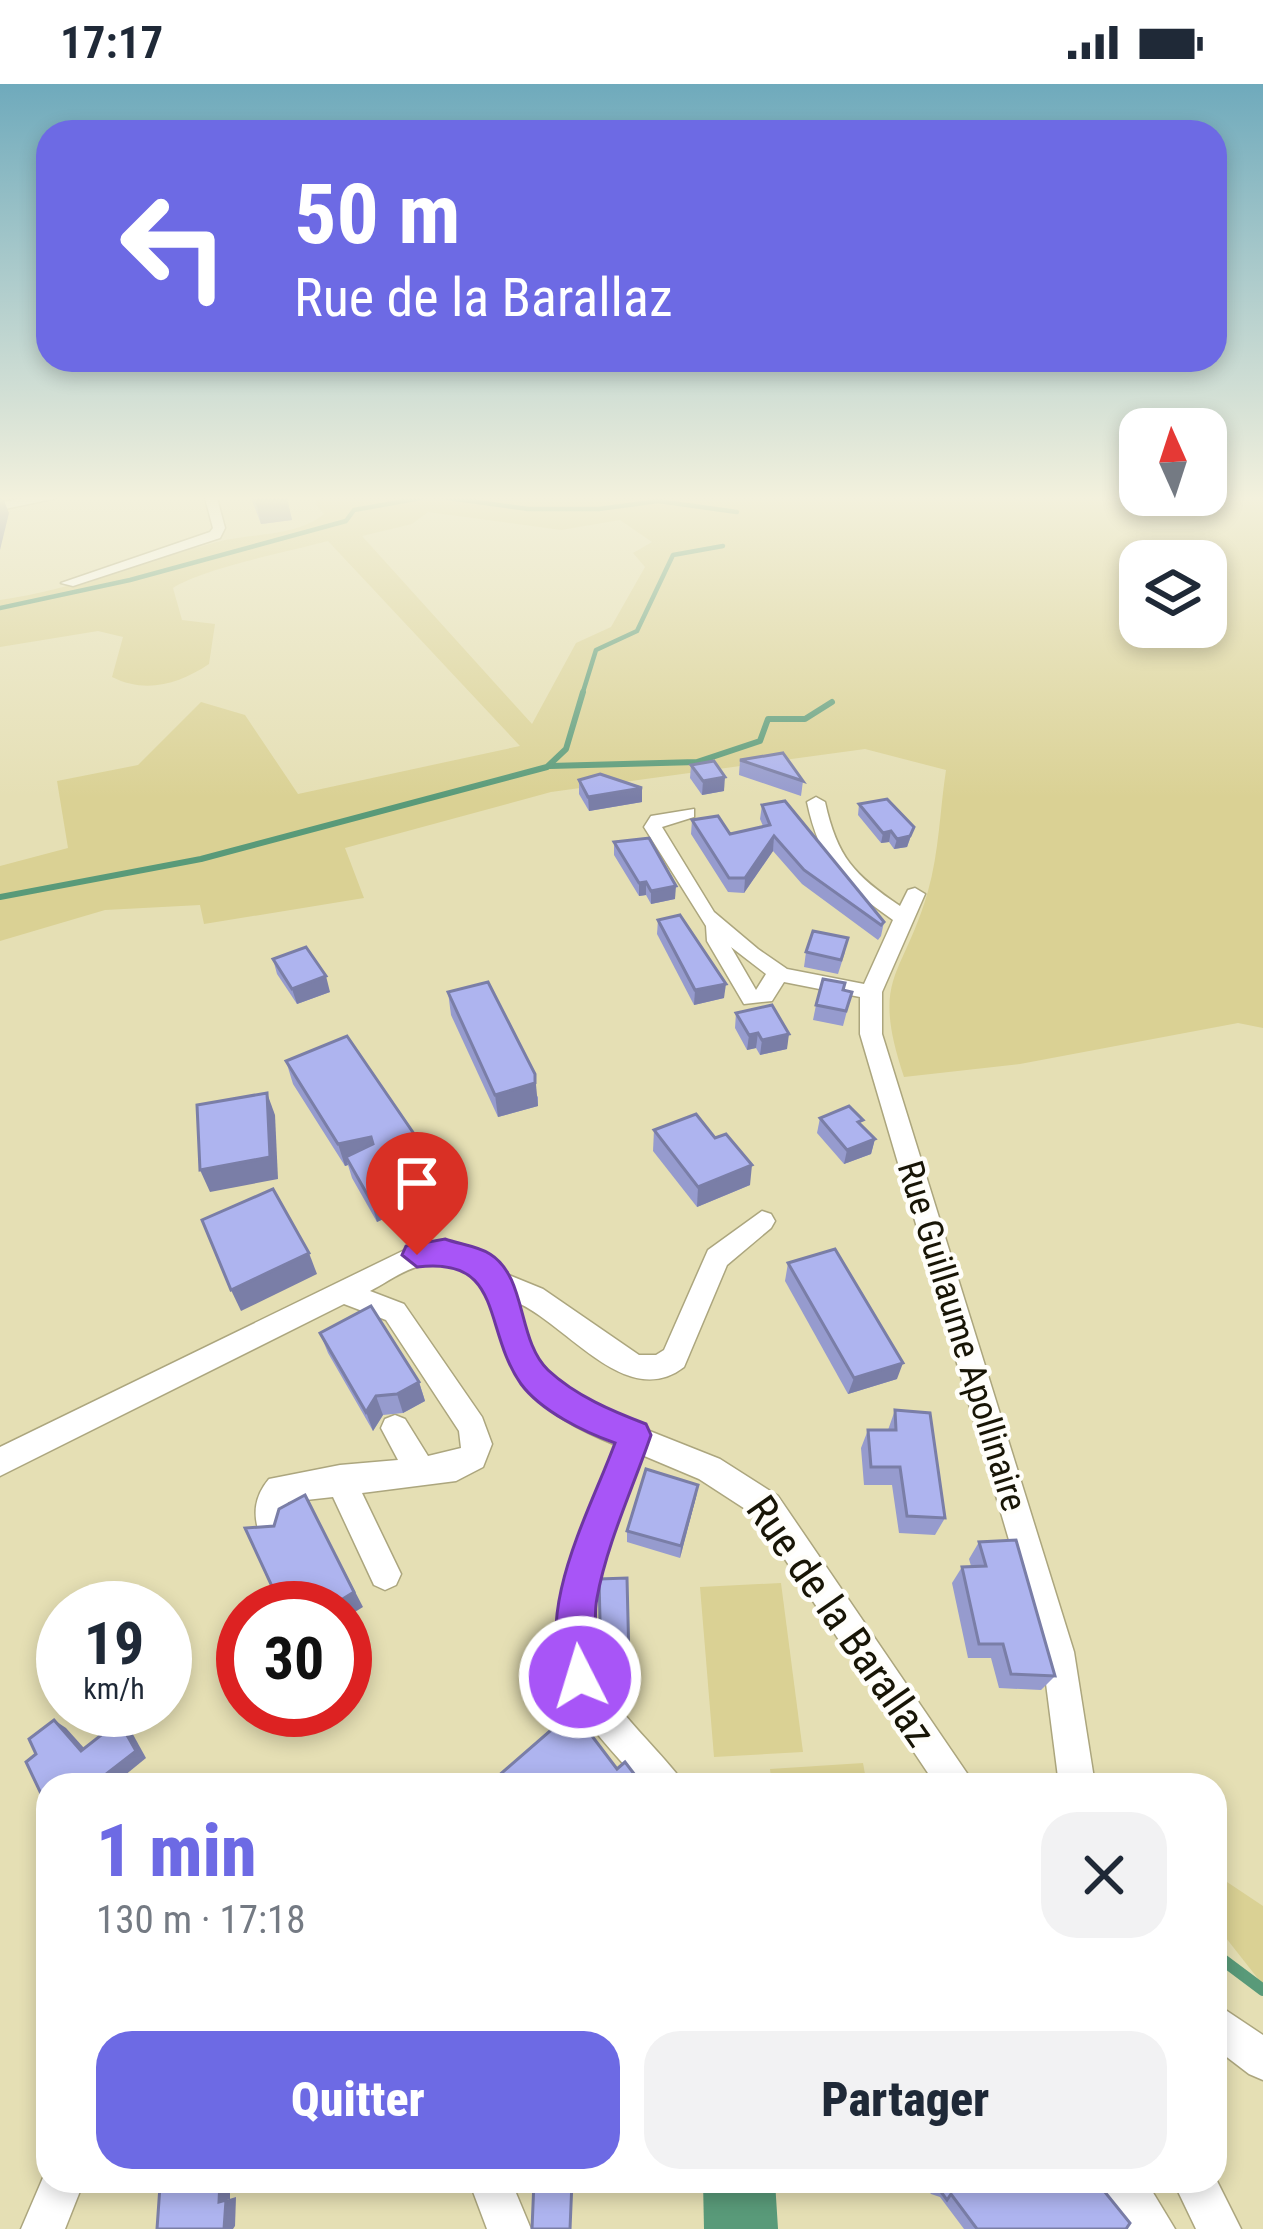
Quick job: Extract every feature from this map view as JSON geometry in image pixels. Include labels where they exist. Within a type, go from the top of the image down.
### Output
[{"type":"street","points":[[688,812],[656,820],[653,827],[716,924],[781,974],[871,992],[911,907],[854,883],[824,848],[816,802]]},
{"type":"street","points":[[716,924],[716,941],[752,999],[765,997],[770,981],[781,974]]},
{"type":"street","name":"Rue Guillaume Apollinaire","points":[[871,992],[879,1072],[950,1280],[1058,1652],[1075,1773]]},
{"type":"street","points":[[0,1462],[341,1291],[417,1255],[445,1251],[481,1263],[495,1281],[534,1298],[634,1367],[662,1368],[674,1358],[717,1258],[762,1221]]},
{"type":"street","name":"Rue de la Barallaz","points":[[495,1281],[517,1350],[535,1378],[594,1420],[708,1464],[741,1482],[766,1506],[941,1773]]},
{"type":"street","points":[[272,1527],[270,1501],[280,1489],[456,1467],[473,1457],[477,1444],[472,1426],[395,1312],[341,1291]]},
{"type":"street","points":[[395,1428],[419,1471]]},
{"type":"street","points":[[634,1435],[581,1583],[572,1630],[580,1677],[655,1773]]},
{"type":"street","points":[[340,1479],[386,1574]]},
{"type":"street","points":[[1227,2032],[1263,2060]]},
{"type":"street","points":[[43,2229],[58,2193]]},
{"type":"street","points":[[495,2193],[509,2229]]},
{"type":"street","points":[[1128,2193],[1154,2229]]},
{"type":"street","points":[[1200,2193],[1219,2229]]},
{"type":"shaded area","points":[[11,598],[176,598],[182,620],[215,624],[209,664],[186,677],[150,686],[112,677],[123,637],[98,631],[0,647],[0,600]]},
{"type":"shaded area","points":[[381,598],[418,598],[532,724],[576,643],[611,627],[627,598],[1119,598],[1119,648],[1227,648],[1227,598],[1263,598],[1263,1028],[1238,1023],[1020,1064],[904,1077],[894,1043],[890,997],[932,876],[946,770],[865,749],[551,792],[345,848],[364,898],[204,924],[200,905],[105,910],[0,941],[0,866],[68,848],[57,781],[138,765],[201,702],[245,715],[298,794],[520,746]]},
{"type":"shaded area","points":[[781,1583],[803,1752],[714,1757],[700,1587]]},
{"type":"shaded area","points":[[863,1763],[865,1773],[770,1773],[770,1769]]},
{"type":"shaded area","points":[[1227,1882],[1263,1906],[1263,1985],[1227,1939]]},
{"type":"shaded area","points":[[703,2193],[776,2193],[778,2229],[704,2229]]},
{"type":"building","points":[[783,753],[803,781],[740,760]]},
{"type":"building","points":[[714,761],[725,777],[703,781],[691,765]]},
{"type":"building","points":[[600,774],[642,788],[588,797],[579,780]]},
{"type":"building","points":[[887,799],[914,827],[910,836],[897,839],[891,831],[883,833],[859,804]]},
{"type":"building","points":[[785,801],[884,922],[881,925],[804,870],[774,836],[745,878],[729,878],[692,820],[718,816],[730,834],[770,825],[762,805]]},
{"type":"building","points":[[649,838],[676,886],[651,891],[646,882],[639,883],[614,842]]},
{"type":"building","points":[[680,915],[726,984],[695,990],[658,920]]},
{"type":"building","points":[[813,931],[848,938],[841,960],[806,952]]},
{"type":"building","points":[[306,947],[326,976],[292,989],[273,959]]},
{"type":"building","points":[[823,979],[845,983],[843,990],[852,992],[846,1011],[816,1005]]},
{"type":"building","points":[[488,982],[535,1074],[535,1083],[495,1095],[448,992]]},
{"type":"building","points":[[772,1005],[789,1034],[762,1040],[758,1033],[749,1035],[736,1013]]},
{"type":"building","points":[[347,1036],[438,1169],[371,1201],[346,1157],[373,1144],[371,1137],[338,1144],[286,1061]]},
{"type":"building","points":[[267,1093],[270,1157],[200,1170],[197,1105]]},
{"type":"building","points":[[849,1106],[875,1139],[847,1150],[820,1118]]},
{"type":"building","points":[[696,1114],[715,1138],[726,1134],[752,1165],[698,1187],[654,1130]]},
{"type":"building","points":[[273,1189],[309,1253],[231,1290],[202,1220]]},
{"type":"building","points":[[835,1249],[903,1363],[854,1378],[788,1263]]},
{"type":"building","points":[[371,1306],[419,1382],[397,1394],[376,1396],[366,1412],[320,1333]]},
{"type":"building","points":[[895,1410],[930,1413],[945,1518],[907,1516],[900,1467],[871,1467],[868,1430],[896,1430]]},
{"type":"building","points":[[646,1469],[698,1485],[681,1546],[627,1531]]},
{"type":"building","points":[[305,1495],[348,1581],[270,1581],[245,1528],[274,1526],[279,1509]]},
{"type":"building","points":[[1016,1540],[1055,1676],[1011,1674],[1003,1644],[979,1644],[962,1567],[986,1566],[979,1542]]},
{"type":"building","points":[[627,1578],[629,1660],[601,1661],[599,1579]]},
{"type":"building","points":[[573,1711],[617,1769],[625,1762],[633,1773],[502,1773]]},
{"type":"building","points":[[36,1734],[69,1737],[81,1751],[99,1737],[128,1737],[136,1751],[108,1773],[36,1773],[36,1783],[26,1762],[36,1754],[29,1739]]},
{"type":"building","points":[[160,2193],[219,2193],[219,2202],[226,2200],[224,2229],[157,2229]]},
{"type":"building","points":[[534,2193],[572,2193],[570,2229],[532,2229]]},
{"type":"building","points":[[942,2193],[1106,2193],[1130,2223],[1126,2229],[977,2229],[951,2194],[947,2200]]},
{"type":"waterway","points":[[0,608],[46,598]]},
{"type":"waterway","points":[[582,695],[596,650],[637,631],[653,598]]},
{"type":"waterway","points":[[0,897],[201,859],[547,767],[566,749],[583,692]]},
{"type":"waterway","points":[[550,766],[697,762],[760,741],[768,719],[805,719],[832,702]]},
{"type":"waterway","points":[[1227,1963],[1263,1990]]},
{"type":"route","points":[[417,1255],[445,1251],[481,1263],[495,1281],[517,1350],[535,1378],[554,1396],[594,1420],[634,1435],[581,1583],[572,1630],[580,1677]]}]
